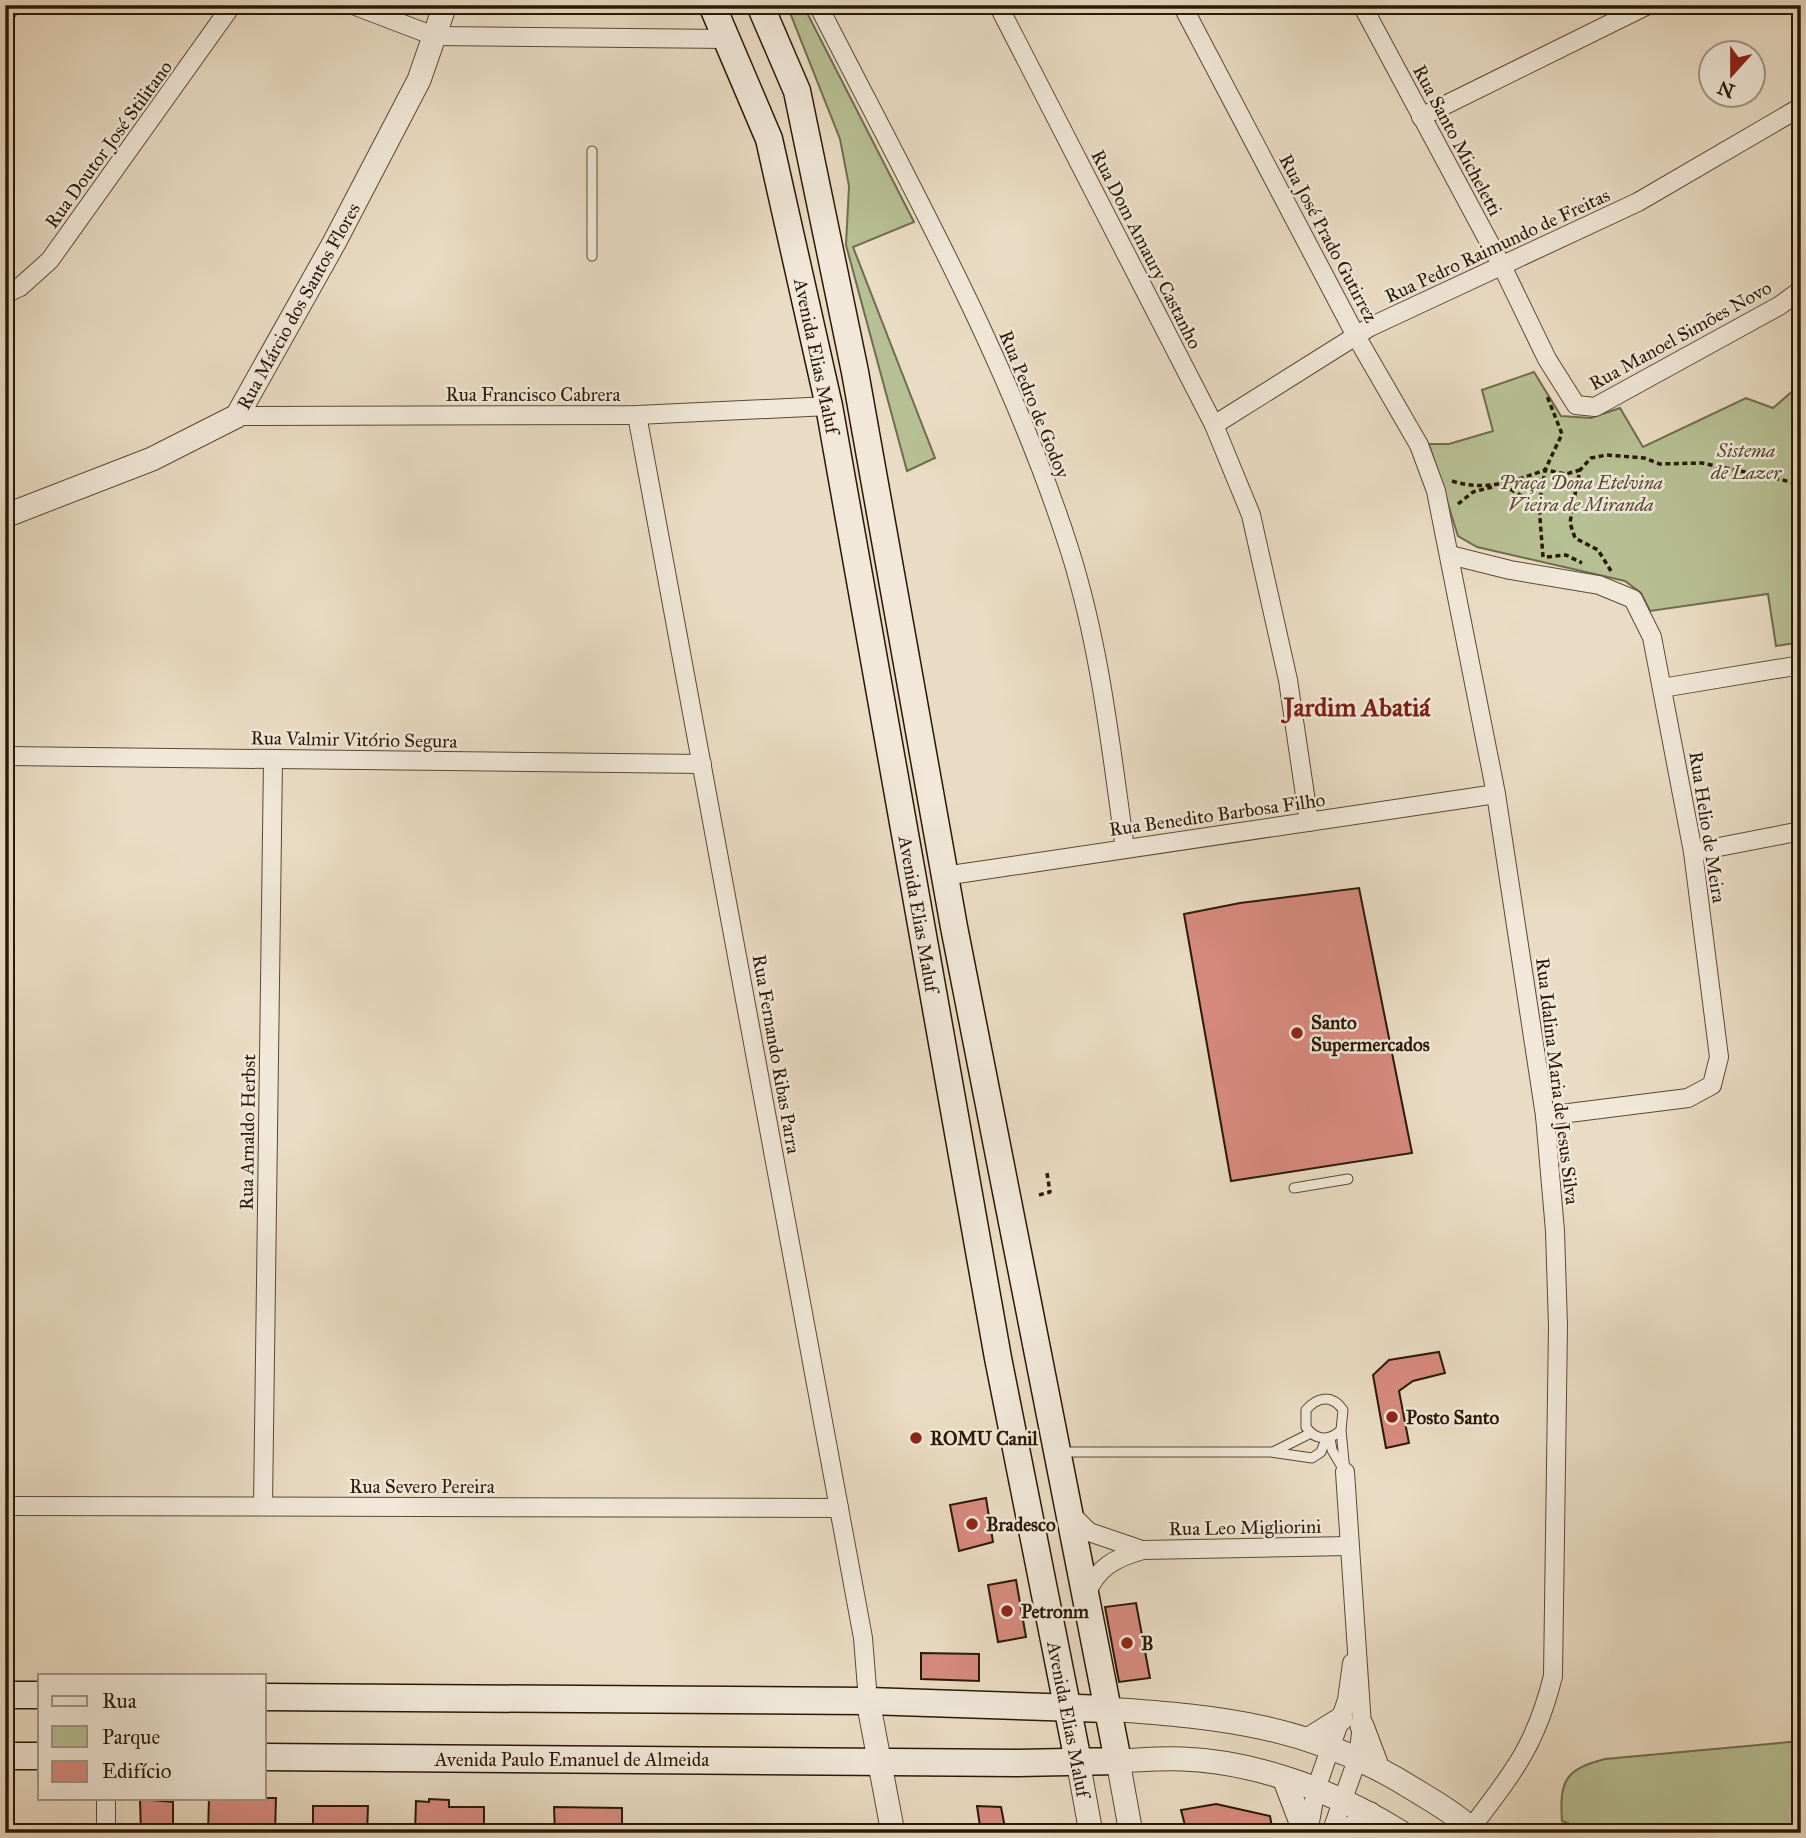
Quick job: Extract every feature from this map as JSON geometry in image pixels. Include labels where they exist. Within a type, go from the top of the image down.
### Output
[{"type":"main road","name":"Avenida Elias Maluf","points":[[712,5],[769,139],[829,406],[998,1358],[1078,1761]]},
{"type":"main road","name":"Avenida Elias Maluf","points":[[760,5],[797,91],[855,372],[944,876],[1118,1761]]},
{"type":"main road","points":[[829,406],[846,390],[855,372]]},
{"type":"main road","points":[[998,1358],[1026,1442],[1037,1448],[1057,1451]]},
{"type":"main road","points":[[5,1695],[38,1695]]},
{"type":"main road","points":[[266,1697],[868,1701],[1107,1709]]},
{"type":"main road","points":[[5,1756],[38,1756]]},
{"type":"main road","name":"Avenida Paulo Emanuel de Almeida","points":[[266,1757],[1118,1761]]},
{"type":"street","points":[[5,14],[12,5]]},
{"type":"street","name":"Rua Doutor José Stilitano","points":[[5,294],[20,287],[50,260],[232,5]]},
{"type":"street","points":[[353,5],[434,36],[727,39]]},
{"type":"street","name":"Rua Márcio dos Santos Flores","points":[[5,516],[152,459],[237,416],[377,162],[419,80],[445,5]]},
{"type":"street","name":"Rua Pedro de Godoy","points":[[818,5],[984,333],[1069,547],[1092,634],[1125,849]]},
{"type":"street","name":"Rua Dom Amaury Castanho","points":[[998,5],[1214,425],[1251,515],[1289,680],[1309,822]]},
{"type":"street","name":"Rua José Prado Gutirrez","points":[[1182,5],[1356,336],[1419,445],[1436,491]]},
{"type":"street","name":"Rua Santo Micheletti","points":[[1362,5],[1503,268],[1547,359],[1576,405]]},
{"type":"street","points":[[1421,117],[1648,5]]},
{"type":"street","name":"Rua Pedro Raimundo de Freitas","points":[[1214,425],[1356,336],[1638,202],[1801,107]]},
{"type":"street","name":"Rua Manoel Simões Novo","points":[[1576,405],[1595,407],[1779,306],[1801,290]]},
{"type":"street","name":"Rua Francisco Cabrera","points":[[237,416],[637,415],[829,406]]},
{"type":"street","name":"Rua Fernando Ribas Parra","points":[[637,415],[863,1638],[868,1701]]},
{"type":"street","name":"Rua Idalina Maria de Jesus Silva","points":[[1436,491],[1496,794],[1545,1116],[1555,1231],[1558,1326],[1553,1676],[1543,1718],[1526,1753],[1474,1830]]},
{"type":"street","name":"Rua Helio de Meira","points":[[1450,555],[1510,570],[1599,585],[1633,599],[1652,637],[1693,852],[1720,1057],[1712,1085],[1688,1098],[1545,1116]]},
{"type":"street","points":[[1662,688],[1801,665]]},
{"type":"street","name":"Rua Valmir Vitório Segura","points":[[5,756],[702,764]]},
{"type":"street","name":"Rua Arnaldo Herbst","points":[[263,1506],[273,759]]},
{"type":"street","name":"Rua Benedito Barbosa Filho","points":[[944,876],[1496,794]]},
{"type":"street","points":[[1693,852],[1801,831]]},
{"type":"street","points":[[1345,1472],[1355,1650],[1352,1723],[1367,1761]]},
{"type":"street","name":"Rua Severo Pereira","points":[[5,1506],[839,1508]]},
{"type":"street","name":"Rua Leo Migliorini","points":[[1068,1509],[1089,1532],[1143,1550]]},
{"type":"street","name":"Rua Leo Migliorini","points":[[1084,1598],[1098,1572],[1116,1558],[1143,1550],[1349,1546]]},
{"type":"street","points":[[868,1701],[893,1833]]},
{"type":"street","points":[[1107,1709],[1222,1718],[1320,1743],[1367,1761],[1474,1830]]},
{"type":"street","points":[[1320,1743],[1352,1723]]},
{"type":"street","points":[[1307,1833],[1316,1789],[1320,1743]]},
{"type":"street","points":[[1118,1761],[1184,1759],[1244,1768],[1284,1778],[1341,1799],[1402,1833]]},
{"type":"street","name":"Avenida Elias Maluf","points":[[1078,1761],[1091,1833]]},
{"type":"street","name":"Avenida Elias Maluf","points":[[1118,1761],[1131,1833]]},
{"type":"street","points":[[1331,1833],[1341,1799],[1367,1761]]},
{"type":"street","points":[[1284,1778],[1307,1833]]},
{"type":"street","points":[[106,1800],[106,1833]]},
{"type":"street","points":[[1345,1833],[1370,1814]]},
{"type":"lane","points":[[592,151],[592,256]]},
{"type":"lane","points":[[1294,1188],[1348,1179]]},
{"type":"lane","points":[[1328,1438],[1311,1433],[1306,1427],[1306,1410],[1313,1401],[1322,1398],[1331,1399],[1343,1410],[1341,1430],[1345,1472]]},
{"type":"lane","points":[[1057,1451],[1271,1452],[1312,1458],[1321,1452],[1328,1438],[1341,1430]]},
{"type":"lane","points":[[1271,1452],[1311,1433]]},
{"type":"lane","points":[[1328,1438],[1345,1472]]},
{"type":"path","points":[[1543,558],[1543,531],[1538,506],[1545,470],[1562,433],[1541,385],[1540,367],[1547,359]]},
{"type":"path","points":[[1458,504],[1474,492],[1504,485],[1545,470],[1566,474],[1580,470],[1591,458],[1607,455],[1644,458],[1660,464],[1702,463],[1801,484]]},
{"type":"path","points":[[1580,470],[1570,523],[1575,538],[1598,550],[1611,571]]},
{"type":"path","points":[[1458,513],[1458,504],[1448,479],[1468,486],[1504,485],[1538,506]]},
{"type":"path","points":[[1530,555],[1543,558],[1566,555],[1591,567]]},
{"type":"path","points":[[1599,569],[1618,573]]},
{"type":"path","points":[[1039,1195],[1050,1192],[1047,1173]]},
{"type":"green space","points":[[787,5],[803,5],[914,222],[853,247],[935,458],[907,471],[846,245],[849,186],[840,139]]},
{"type":"green space","name":"Praça Dona Etelvina Vieira de Miranda","points":[[1534,372],[1561,416],[1591,418],[1620,408],[1643,447],[1746,398],[1773,408],[1795,389],[1801,394],[1801,642],[1776,646],[1768,594],[1650,611],[1641,593],[1625,581],[1477,547],[1458,536],[1429,444],[1449,444],[1493,431],[1482,390]]},
{"type":"green space","points":[[1801,1741],[1801,1833],[1686,1829],[1607,1831],[1562,1821],[1562,1795],[1568,1778],[1581,1767],[1592,1763],[1605,1759]]},
{"type":"building","name":"Santo Supermercados","points":[[1359,888],[1412,1153],[1231,1181],[1184,914],[1240,903]]},
{"type":"building","name":"Posto Santo","points":[[1439,1352],[1445,1373],[1413,1381],[1399,1391],[1409,1443],[1386,1448],[1373,1375],[1389,1360]]},
{"type":"building","name":"Bradesco","points":[[986,1498],[993,1542],[959,1551],[950,1505]]},
{"type":"building","name":"Petronm","points":[[1016,1580],[1026,1637],[998,1642],[988,1585]]},
{"type":"building","name":"B","points":[[1136,1603],[1150,1678],[1119,1682],[1105,1607]]},
{"type":"building","name":"Petronm","points":[[921,1653],[979,1654],[979,1681],[921,1679]]},
{"type":"building","points":[[276,1798],[275,1833],[208,1833],[209,1800]]},
{"type":"building","points":[[429,1799],[449,1800],[449,1807],[484,1807],[484,1833],[415,1833],[416,1801],[429,1802]]},
{"type":"building","points":[[140,1800],[173,1802],[173,1833],[141,1833]]},
{"type":"building","points":[[1216,1804],[1270,1816],[1273,1833],[1187,1833],[1181,1810]]},
{"type":"building","points":[[313,1806],[368,1806],[367,1833],[313,1833]]},
{"type":"building","points":[[977,1806],[1001,1807],[1006,1833],[981,1833]]},
{"type":"building","points":[[554,1807],[622,1808],[622,1833],[555,1833]]},
{"type":"place","name":"Santo Supermercados","points":[[1297,1033]]},
{"type":"place","name":"Posto Santo","points":[[1392,1417]]},
{"type":"place","name":"ROMU Canil","points":[[916,1438]]},
{"type":"place","name":"Bradesco","points":[[972,1524]]},
{"type":"place","name":"Petronm","points":[[1007,1611]]},
{"type":"place","name":"B","points":[[1127,1643]]},
{"type":"district","name":"Jardim Abatiá","points":[[1357,707]]},
{"type":"park label","name":"Sistema de Lazer","points":[[1746,461]]}]
